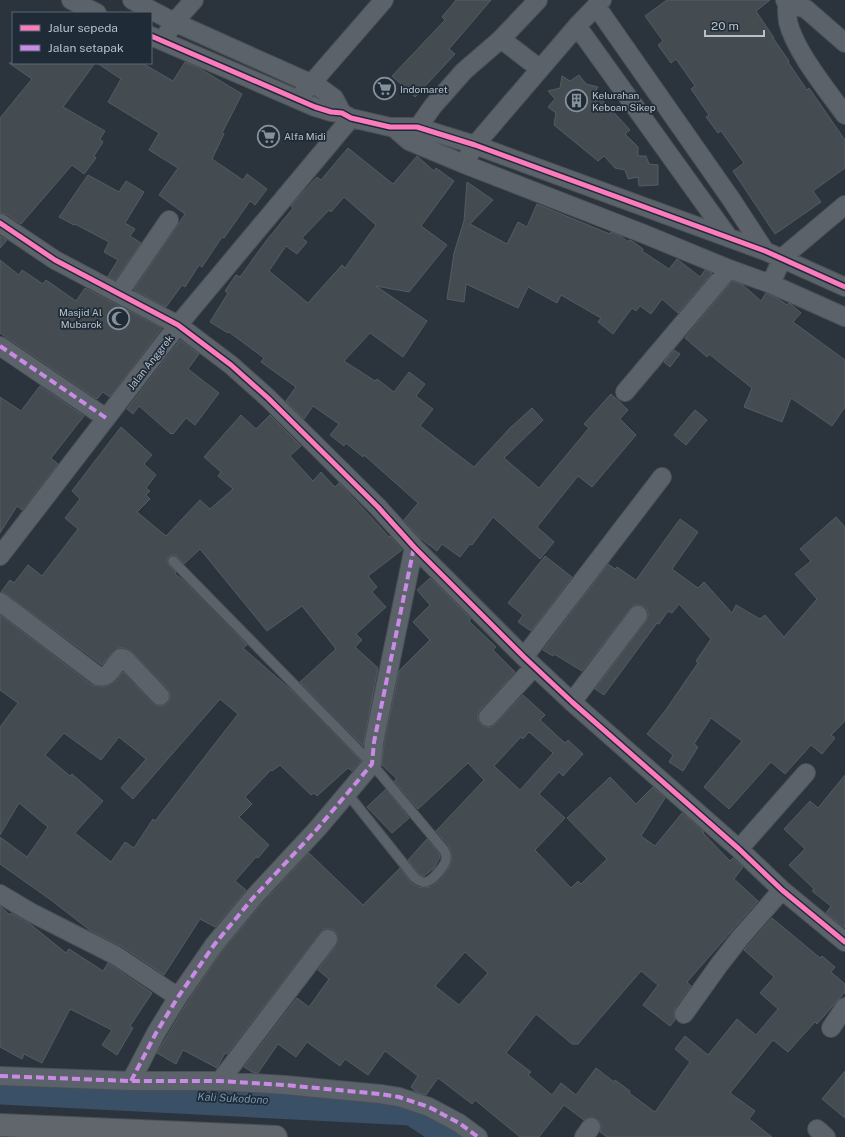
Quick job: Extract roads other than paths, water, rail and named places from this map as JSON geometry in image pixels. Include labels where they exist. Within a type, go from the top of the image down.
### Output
[{"type":"main road","points":[[0,1125],[276,1137]]},
{"type":"street","points":[[71,0],[95,12]]},
{"type":"street","points":[[132,0],[174,22],[311,83],[324,90],[334,98],[346,115]]},
{"type":"street","points":[[194,0],[156,39],[298,101],[320,109],[393,127],[413,134],[474,145],[765,250],[845,287]]},
{"type":"street","points":[[298,101],[311,83],[384,0]]},
{"type":"street","points":[[413,134],[433,106],[464,71],[501,39],[538,0]]},
{"type":"street","points":[[845,43],[806,9],[786,1],[787,16],[790,28],[803,54],[845,115]]},
{"type":"street","points":[[464,164],[474,145],[577,26],[599,3],[765,250]]},
{"type":"street","points":[[577,26],[729,238]]},
{"type":"street","points":[[501,39],[540,69]]},
{"type":"street","name":"Jalan Anggrek","points":[[0,556],[178,325],[346,115]]},
{"type":"street","points":[[413,134],[464,164],[644,234],[729,269],[771,284],[845,318]]},
{"type":"street","points":[[771,284],[782,258],[845,205]]},
{"type":"street","points":[[118,293],[169,220]]},
{"type":"street","points":[[0,223],[55,260],[178,325],[231,365],[268,398],[378,507],[414,547],[529,662],[572,702],[739,849],[782,890],[845,942]]},
{"type":"street","points":[[625,392],[729,269]]},
{"type":"street","points":[[0,346],[106,418]]},
{"type":"street","points":[[488,717],[662,477]]},
{"type":"street","points":[[130,1081],[156,1033],[178,997],[219,939],[253,898],[318,828],[372,764],[374,742],[414,547]]},
{"type":"street","points":[[0,602],[98,676],[106,676],[117,661],[121,658],[125,659],[160,696]]},
{"type":"street","points":[[572,702],[638,614]]},
{"type":"street","points":[[739,849],[806,773]]},
{"type":"street","points":[[684,1014],[736,944],[782,890]]},
{"type":"street","points":[[0,894],[32,913],[115,955],[178,997]]},
{"type":"street","points":[[220,1081],[328,939]]},
{"type":"street","points":[[831,1028],[845,1007]]},
{"type":"street","points":[[0,1076],[130,1081],[220,1081],[380,1094],[399,1097],[428,1107],[459,1123],[478,1137]]},
{"type":"lane","points":[[173,561],[372,764],[444,850],[447,856],[445,863],[430,880],[421,882],[415,878],[347,793]]},
{"type":"waterway","name":"Kali Sukodono","points":[[0,1087],[412,1108],[458,1137]]},
{"type":"place","name":"Indomaret","points":[[384,89]]},
{"type":"place","name":"Kelurahan Keboan Sikep","points":[[576,101]]},
{"type":"place","name":"Alfa Midi","points":[[269,136]]},
{"type":"place","name":"Masjid Al Mubarok","points":[[118,318]]}]
